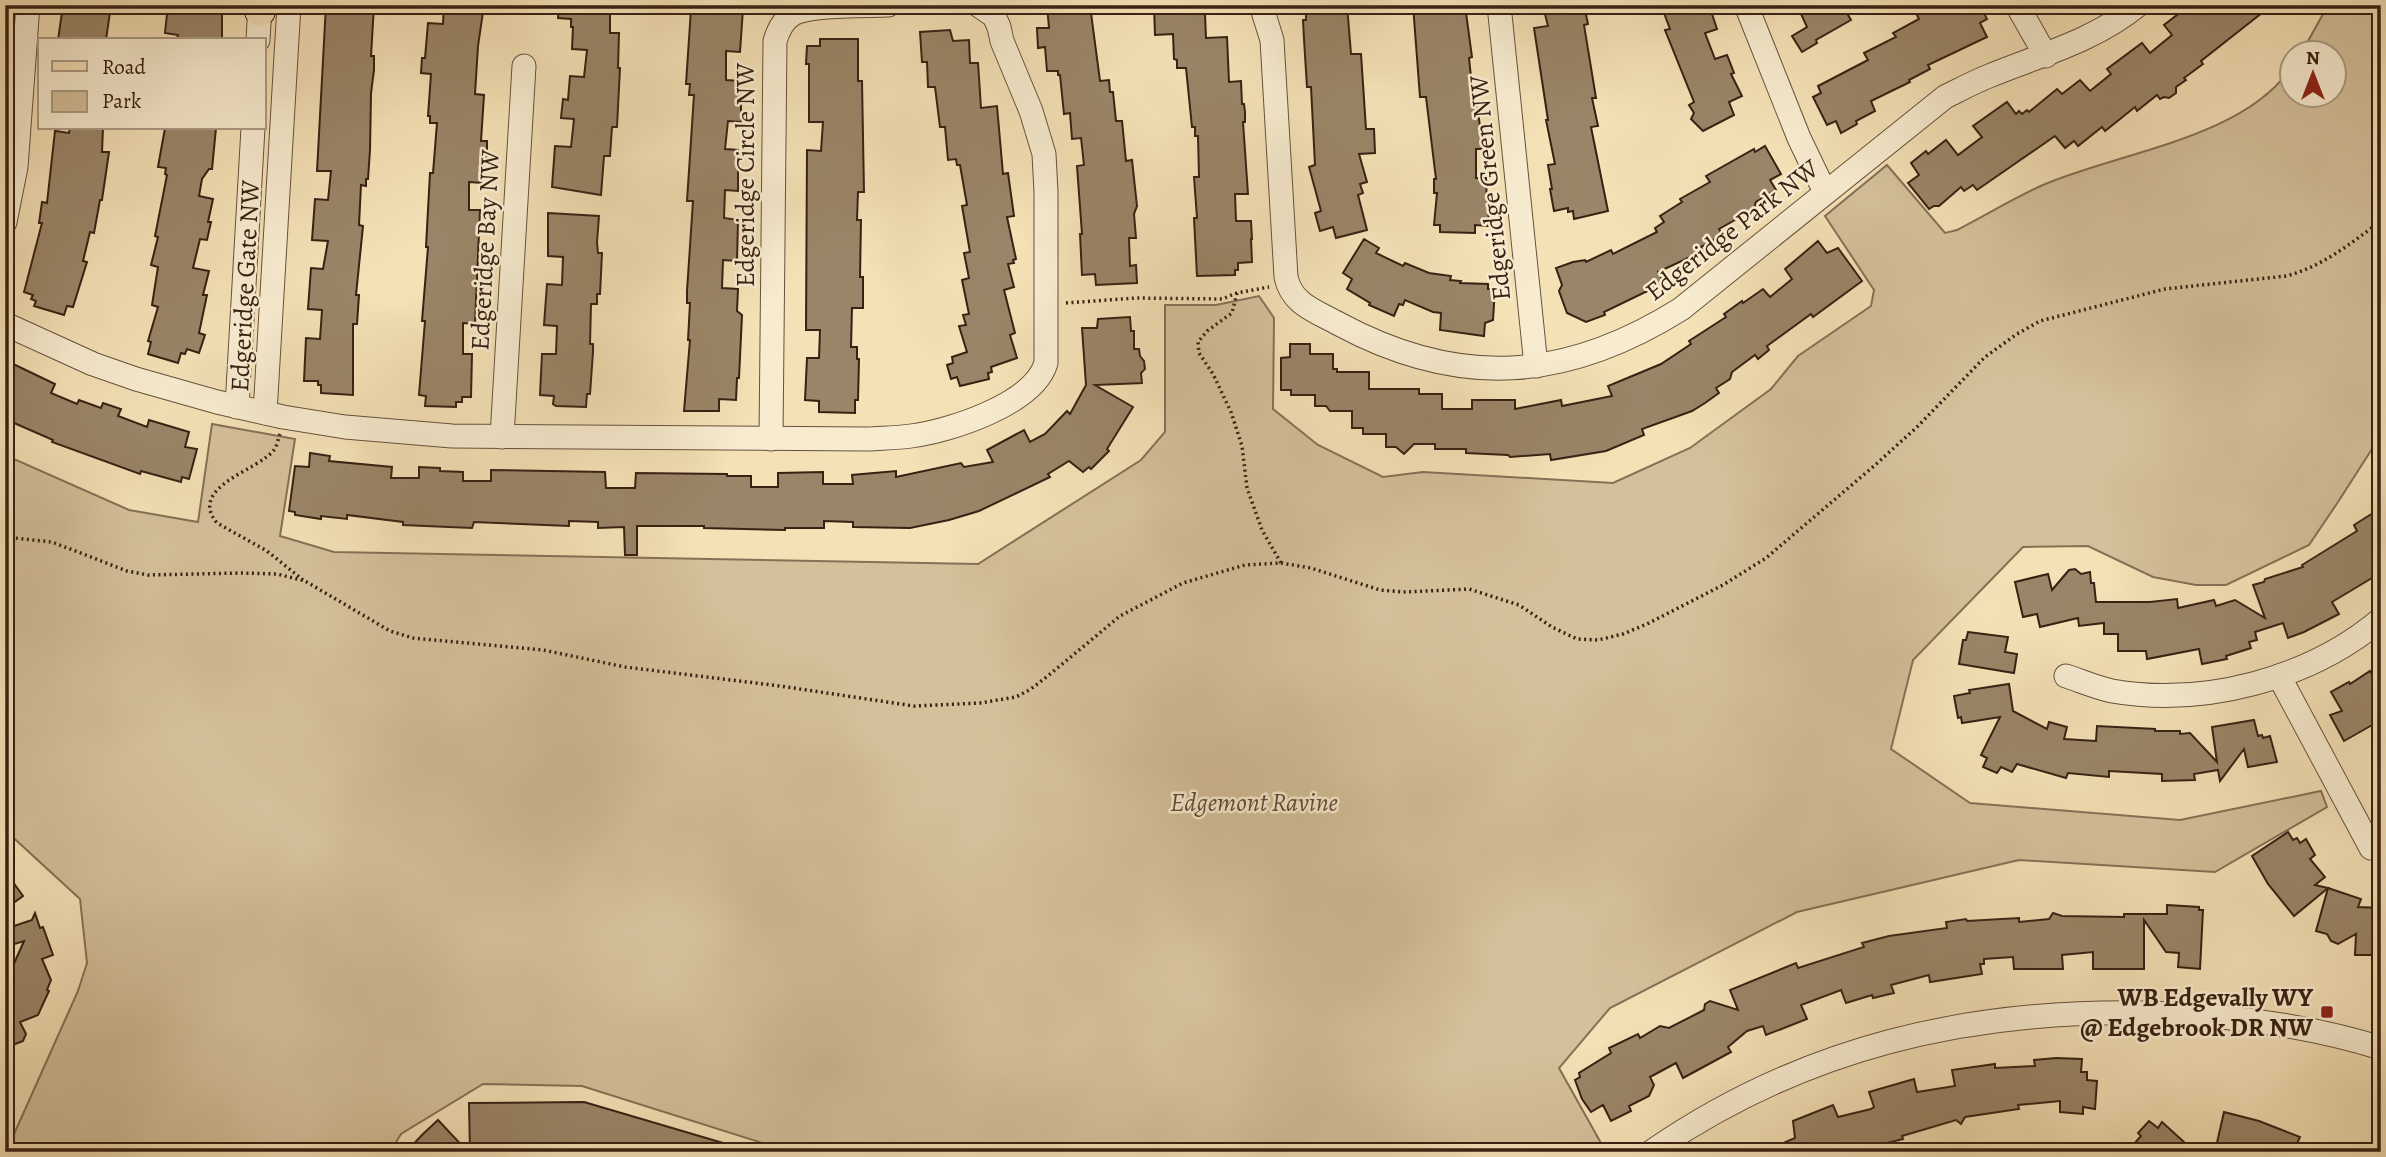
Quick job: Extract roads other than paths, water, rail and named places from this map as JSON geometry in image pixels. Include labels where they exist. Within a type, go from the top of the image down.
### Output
[{"type":"street","points":[[5,222],[16,167],[28,5]]},
{"type":"street","name":"Edgeridge Gate NW","points":[[252,410],[280,162],[289,5]]},
{"type":"street","name":"Edgeridge Circle NW","points":[[771,439],[775,41],[785,21],[802,10],[888,5]]},
{"type":"street","points":[[5,324],[93,364],[136,379],[252,410],[345,427],[502,437],[771,439],[868,439],[912,436],[945,429],[1006,404],[1032,386],[1044,370],[1044,154],[1031,111],[1002,41],[999,27],[994,16],[978,5]]},
{"type":"street","name":"Edgeridge Park NW","points":[[1261,5],[1270,31],[1274,56],[1288,288],[1303,304],[1388,347],[1433,361],[1486,368],[1536,366],[1578,359],[1647,330],[1681,309],[1945,97],[1989,76],[2046,56],[2105,27],[2138,5]]},
{"type":"street","name":"Edgeridge Green NW","points":[[1499,5],[1536,366]]},
{"type":"street","points":[[1746,5],[1779,92],[1825,192]]},
{"type":"street","points":[[2017,5],[2046,56]]},
{"type":"street","points":[[258,38],[260,7]]},
{"type":"street","name":"Edgeridge Bay NW","points":[[502,437],[524,66]]},
{"type":"street","name":"Edgeridge Gate NW","points":[[252,410],[253,130]]},
{"type":"street","name":"Edgeridge Gate NW","points":[[251,161],[280,162]]},
{"type":"street","points":[[2066,676],[2110,690],[2151,695],[2212,692],[2279,676],[2342,647],[2381,618]]},
{"type":"street","points":[[2279,676],[2371,848]]},
{"type":"street","points":[[1651,1152],[1715,1111],[1816,1064],[1891,1041],[1953,1026],[2039,1015],[2193,1014],[2254,1020],[2381,1048]]},
{"type":"place","name":"WB Edgevally WY @ Edgebrook DR NW","points":[[2327,1012]]},
{"type":"park label","name":"Edgemont Ravine","points":[[1254,802]]}]
